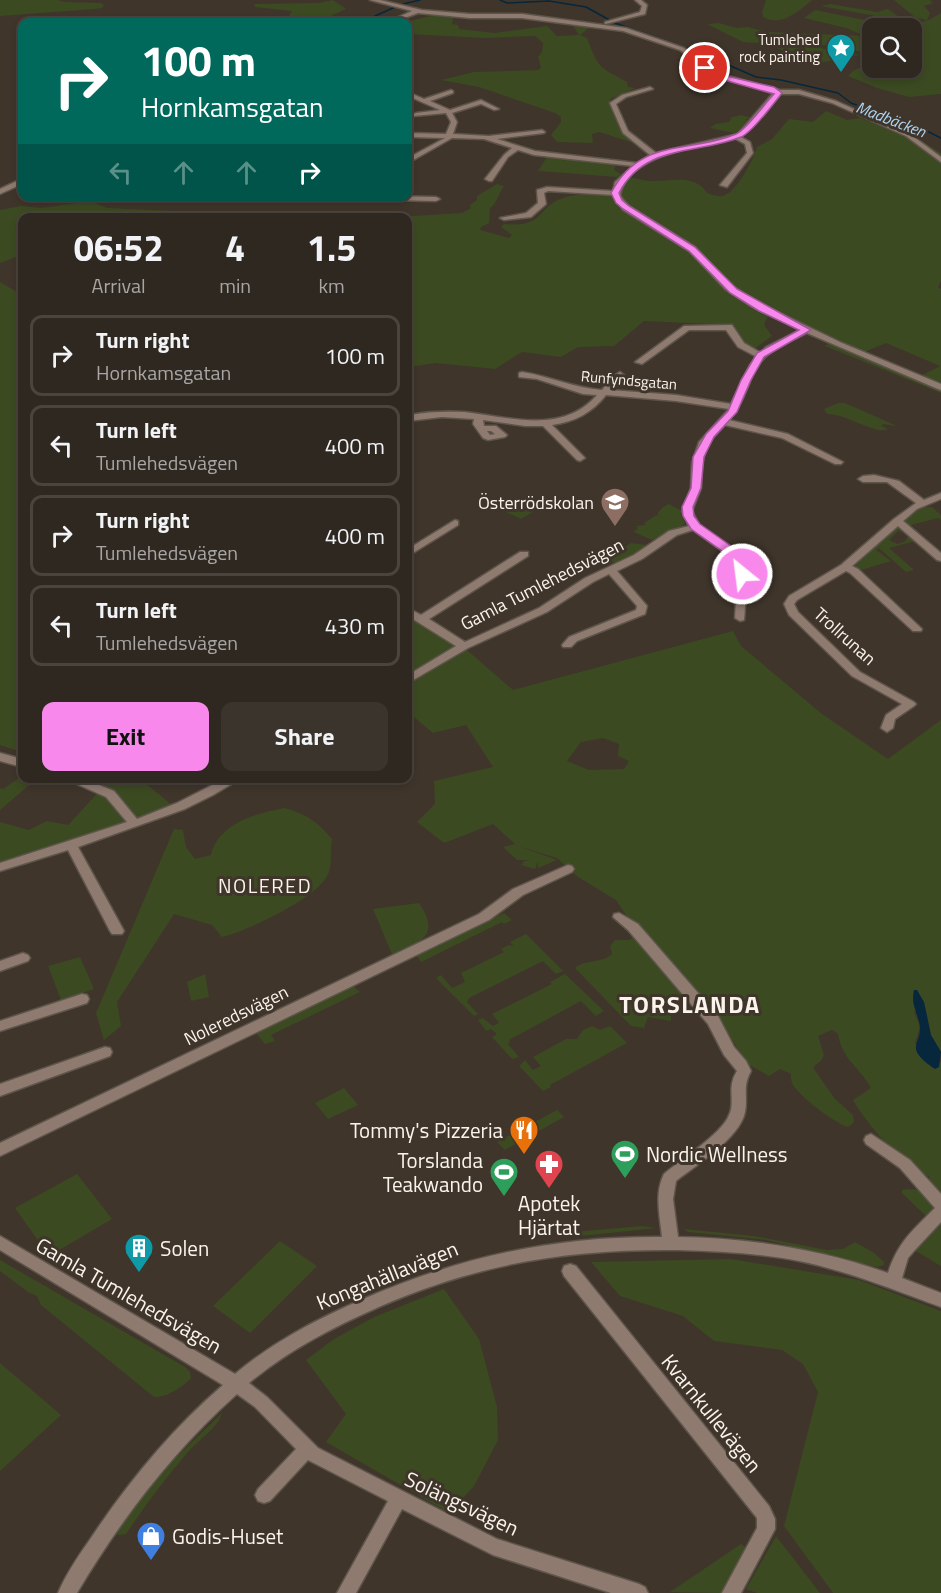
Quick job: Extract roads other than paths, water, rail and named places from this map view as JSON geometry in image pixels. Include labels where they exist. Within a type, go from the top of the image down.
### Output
[{"type":"street","points":[[373,0],[417,11],[610,23],[682,49],[715,74],[778,92],[799,92],[834,102],[908,135],[941,160]]},
{"type":"street","points":[[610,23],[643,13],[645,6],[638,0]]},
{"type":"street","points":[[400,18],[417,11]]},
{"type":"street","points":[[650,89],[618,98],[613,103],[625,132],[655,155]]},
{"type":"street","points":[[423,101],[451,92]]},
{"type":"street","points":[[615,193],[622,179],[638,165],[655,155],[735,137],[751,125],[778,92]]},
{"type":"street","points":[[412,96],[448,112],[454,122],[448,137],[412,158]]},
{"type":"street","points":[[417,115],[448,112],[482,102],[496,109]]},
{"type":"street","points":[[412,135],[490,138],[542,132]]},
{"type":"street","points":[[724,185],[750,153],[748,144],[735,137]]},
{"type":"street","points":[[490,138],[544,155],[581,157],[638,165]]},
{"type":"street","points":[[489,179],[506,156],[516,148]]},
{"type":"street","points":[[0,181],[18,184]]},
{"type":"street","points":[[0,192],[18,185]]},
{"type":"street","points":[[504,218],[522,216],[535,211],[543,202],[540,194],[548,189],[615,193]]},
{"type":"street","points":[[615,193],[626,208],[692,249],[734,291],[806,330],[941,387]]},
{"type":"street","points":[[412,200],[436,200]]},
{"type":"street","points":[[639,362],[680,331],[699,326],[729,327],[734,339],[745,350],[760,355]]},
{"type":"street","points":[[740,618],[742,581],[740,559],[695,526],[687,512],[696,488],[699,457],[705,442],[734,408],[760,355],[806,330]]},
{"type":"street","name":"Runfyndsgatan","points":[[522,375],[538,377],[572,389],[676,398],[734,408]]},
{"type":"street","points":[[412,418],[443,414],[516,423],[545,423],[579,414],[589,408],[610,383],[621,375]]},
{"type":"street","points":[[479,417],[478,424],[482,429]]},
{"type":"street","points":[[724,422],[785,436],[838,462]]},
{"type":"street","points":[[545,423],[580,458]]},
{"type":"street","points":[[863,479],[889,478],[922,503]]},
{"type":"street","name":"Trollrunan","points":[[887,728],[890,717],[910,704],[856,674],[790,607],[793,598],[845,567],[897,520],[922,503],[941,496]]},
{"type":"street","points":[[897,520],[941,558]]},
{"type":"street","points":[[412,550],[455,523]]},
{"type":"street","name":"Gamla Tumlehedsvägen","points":[[412,678],[464,645],[543,610],[589,580],[638,557],[673,534],[695,526]]},
{"type":"street","points":[[420,620],[524,554]]},
{"type":"street","points":[[845,567],[854,571],[917,628]]},
{"type":"street","points":[[567,645],[573,639],[642,612],[642,606],[611,570]]},
{"type":"street","points":[[412,614],[464,645]]},
{"type":"street","points":[[0,757],[18,762]]},
{"type":"street","points":[[82,783],[110,794],[134,823]]},
{"type":"street","points":[[0,867],[134,823],[192,800],[226,783]]},
{"type":"street","points":[[71,845],[117,931]]},
{"type":"street","name":"Noleredsvägen","points":[[0,1150],[489,914],[518,892],[568,869]]},
{"type":"street","points":[[619,917],[633,927],[713,1020],[722,1033],[729,1052],[744,1071],[738,1081],[738,1113],[729,1130],[669,1178],[665,1199],[671,1243]]},
{"type":"street","points":[[0,966],[23,958]]},
{"type":"street","points":[[0,1026],[82,999]]},
{"type":"street","points":[[0,1090],[105,1052]]},
{"type":"street","points":[[871,1140],[905,1164],[941,1204]]},
{"type":"street","points":[[893,1281],[901,1256],[941,1212]]},
{"type":"street","name":"Gamla Tumlehedsvägen","points":[[0,1242],[237,1384]]},
{"type":"street","name":"Kongahällavägen","points":[[66,1593],[137,1487],[180,1438],[237,1384],[276,1352],[306,1334],[435,1276],[505,1256],[610,1243],[747,1246],[838,1264],[893,1281],[941,1300]]},
{"type":"street","name":"Kvarnkullevägen","points":[[570,1271],[763,1512],[766,1529],[731,1593]]},
{"type":"street","name":"Solängsvägen","points":[[237,1384],[261,1402],[312,1454],[493,1546],[639,1593]]},
{"type":"street","points":[[264,1495],[307,1449]]},
{"type":"street","points":[[346,1593],[399,1498]]},
{"type":"water","points":[[914,990],[917,990],[924,1002],[931,1035],[941,1052],[939,1067],[935,1069],[916,1050],[920,1030],[913,1003]]},
{"type":"waterway","points":[[399,5],[420,0]]},
{"type":"waterway","name":"Madbäcken","points":[[500,0],[507,3],[549,1],[586,7],[615,23],[705,55],[756,77],[781,80],[838,93],[851,103],[923,129],[941,138]]},
{"type":"waterway","points":[[369,18],[395,7]]},
{"type":"place","name":"Tumlehed rock painting","points":[[841,74]]},
{"type":"place","name":"Österrödskolan","points":[[615,528]]},
{"type":"place","name":"Tommy's Pizzeria","points":[[524,1156]]},
{"type":"place","name":"Nordic Wellness","points":[[625,1180]]},
{"type":"place","name":"Apotek Hjärtat","points":[[549,1190]]},
{"type":"place","name":"Torslanda Teakwando","points":[[504,1198]]},
{"type":"place","name":"Solen","points":[[139,1274]]},
{"type":"place","name":"Godis-Huset","points":[[151,1562]]},
{"type":"district","name":"NOLERED","points":[[265,885]]},
{"type":"district","name":"TORSLANDA","points":[[690,1004]]}]
